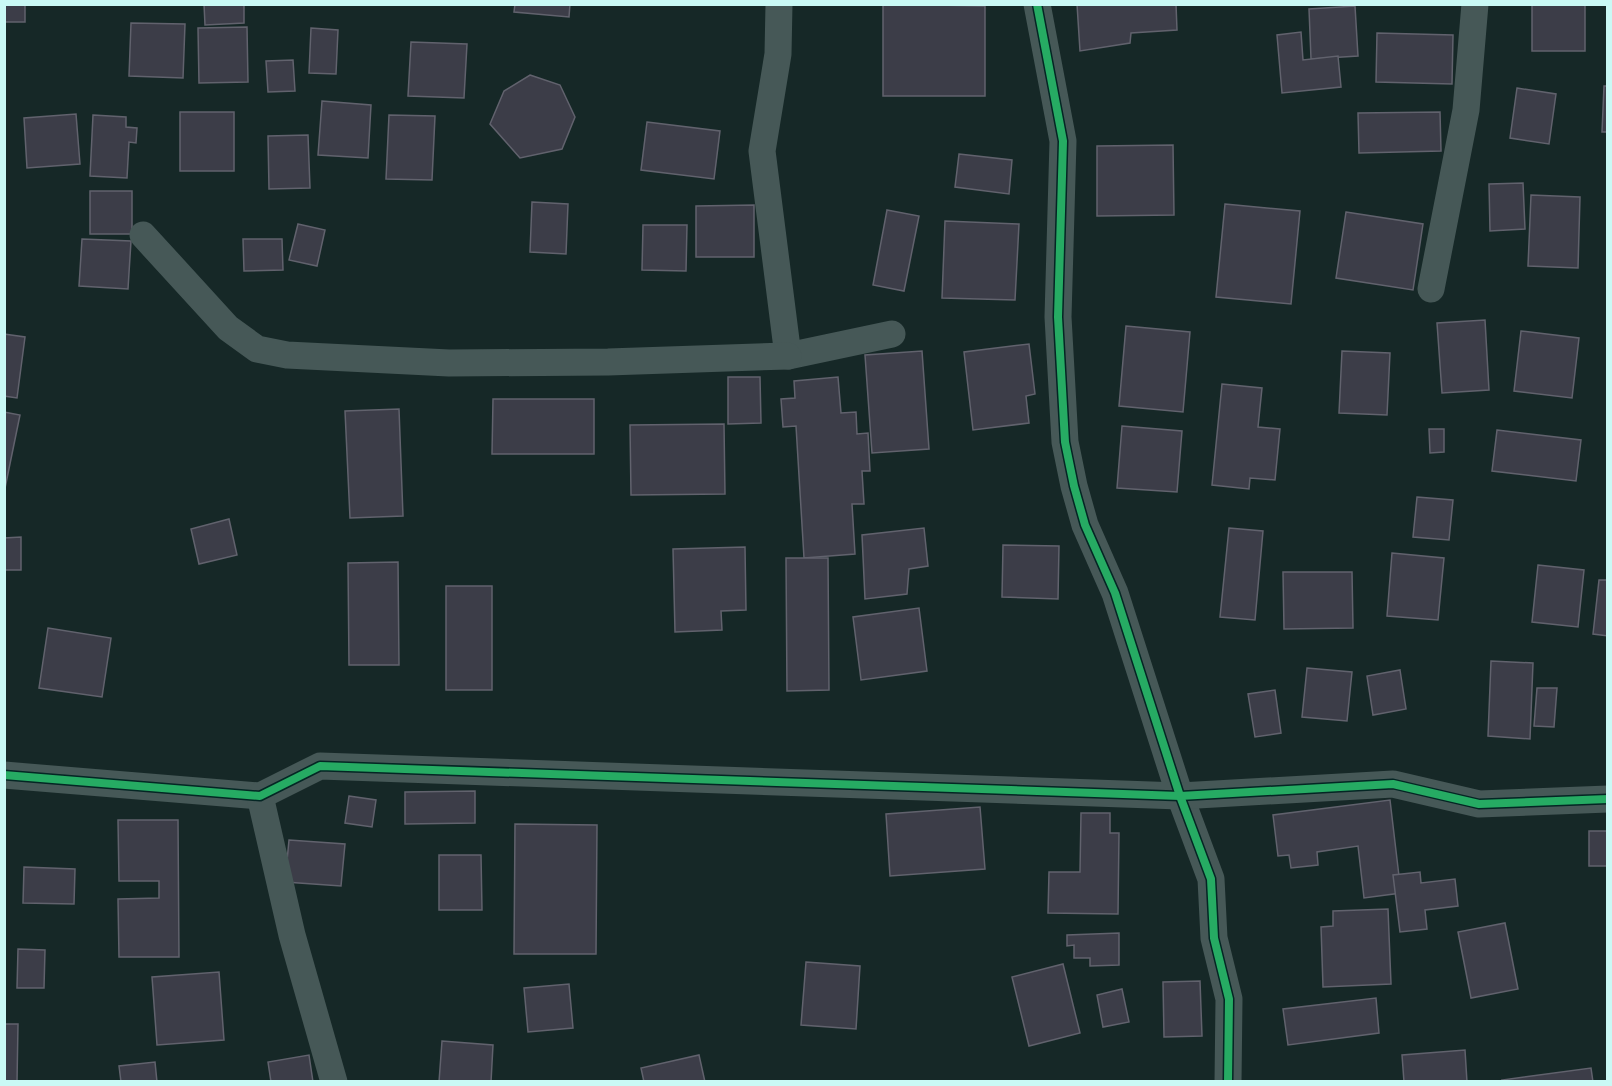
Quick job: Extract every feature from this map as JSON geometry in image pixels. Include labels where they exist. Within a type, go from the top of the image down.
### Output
[{"type":"street","points":[[779,4],[778,54],[762,151],[788,356]]},
{"type":"street","points":[[1037,4],[1063,141],[1058,317],[1065,442],[1085,525],[1115,593],[1180,796],[1211,879],[1214,938],[1229,999],[1228,1082]]},
{"type":"street","points":[[1431,289],[1466,110],[1475,4]]},
{"type":"street","points":[[142,235],[228,328],[257,349],[287,355],[449,363],[608,362],[788,356],[892,334]]},
{"type":"street","points":[[4,775],[260,796],[320,766],[1180,796],[1393,784],[1479,804],[1608,799]]},
{"type":"street","points":[[260,796],[292,935],[334,1082]]},
{"type":"building","points":[[4,4],[25,4],[25,22],[4,22]]},
{"type":"building","points":[[204,4],[244,4],[244,23],[205,25]]},
{"type":"building","points":[[515,4],[570,4],[569,17],[514,12]]},
{"type":"building","points":[[883,4],[985,6],[985,96],[883,96]]},
{"type":"building","points":[[1077,4],[1176,4],[1177,30],[1131,33],[1130,43],[1080,51]]},
{"type":"building","points":[[1532,4],[1585,4],[1585,51],[1532,51]]},
{"type":"building","points":[[1355,6],[1358,56],[1311,59],[1309,9]]},
{"type":"building","points":[[131,23],[185,24],[183,78],[129,76]]},
{"type":"building","points":[[247,27],[248,82],[199,83],[198,28]]},
{"type":"building","points":[[311,28],[338,30],[336,74],[309,73]]},
{"type":"building","points":[[1301,32],[1303,60],[1338,56],[1341,87],[1282,93],[1277,35]]},
{"type":"building","points":[[1377,33],[1453,35],[1452,84],[1376,82]]},
{"type":"building","points":[[411,42],[467,44],[464,98],[408,96]]},
{"type":"building","points":[[293,60],[295,91],[268,92],[266,61]]},
{"type":"building","points":[[530,75],[560,85],[575,117],[562,149],[520,158],[490,124],[504,91]]},
{"type":"building","points":[[1604,86],[1608,86],[1608,132],[1602,132]]},
{"type":"building","points":[[1517,88],[1556,94],[1549,144],[1510,138]]},
{"type":"building","points":[[322,101],[371,105],[368,158],[318,155]]},
{"type":"building","points":[[180,112],[234,112],[234,171],[180,171]]},
{"type":"building","points":[[1440,112],[1441,151],[1359,153],[1358,113]]},
{"type":"building","points":[[76,114],[80,164],[27,168],[24,118]]},
{"type":"building","points":[[93,115],[126,117],[126,127],[137,128],[136,143],[129,142],[127,178],[90,176]]},
{"type":"building","points":[[389,115],[435,116],[432,180],[386,179]]},
{"type":"building","points":[[647,122],[720,131],[714,179],[641,170]]},
{"type":"building","points":[[308,135],[310,188],[269,189],[268,136]]},
{"type":"building","points":[[1173,145],[1174,215],[1097,216],[1097,146]]},
{"type":"building","points":[[959,154],[1012,160],[1009,194],[955,187]]},
{"type":"building","points":[[1523,183],[1525,229],[1490,231],[1489,184]]},
{"type":"building","points":[[90,191],[132,191],[132,234],[90,234]]},
{"type":"building","points":[[1531,195],[1580,197],[1578,268],[1528,266]]},
{"type":"building","points":[[532,202],[568,204],[566,254],[530,252]]},
{"type":"building","points":[[1225,204],[1300,211],[1291,304],[1216,297]]},
{"type":"building","points":[[754,205],[754,257],[696,257],[696,206]]},
{"type":"building","points":[[887,210],[919,216],[904,291],[873,285]]},
{"type":"building","points":[[1346,212],[1423,224],[1413,290],[1336,278]]},
{"type":"building","points":[[945,221],[1019,224],[1015,300],[942,298]]},
{"type":"building","points":[[298,224],[325,230],[317,266],[289,260]]},
{"type":"building","points":[[643,225],[687,225],[686,271],[642,270]]},
{"type":"building","points":[[82,239],[131,241],[128,289],[79,286]]},
{"type":"building","points":[[243,239],[282,239],[283,270],[244,271]]},
{"type":"building","points":[[1485,320],[1489,390],[1442,393],[1437,323]]},
{"type":"building","points":[[1126,326],[1190,332],[1183,412],[1119,406]]},
{"type":"building","points":[[1521,331],[1579,338],[1572,398],[1514,391]]},
{"type":"building","points":[[4,334],[25,337],[17,398],[4,396]]},
{"type":"building","points":[[1029,344],[1035,394],[1026,396],[1029,423],[973,430],[964,352]]},
{"type":"building","points":[[922,351],[929,449],[872,453],[865,355]]},
{"type":"building","points":[[1342,351],[1390,353],[1387,415],[1339,413]]},
{"type":"building","points":[[728,377],[760,377],[761,423],[728,424]]},
{"type":"building","points":[[838,377],[841,413],[856,412],[857,434],[868,433],[870,471],[862,471],[864,504],[852,504],[855,554],[804,558],[796,426],[783,427],[781,399],[795,398],[794,381]]},
{"type":"building","points":[[1222,384],[1262,388],[1258,427],[1280,429],[1275,480],[1250,478],[1249,489],[1212,485]]},
{"type":"building","points":[[493,399],[594,399],[594,454],[492,454]]},
{"type":"building","points":[[399,409],[403,516],[350,518],[345,411]]},
{"type":"building","points":[[4,412],[20,415],[4,493]]},
{"type":"building","points":[[724,424],[725,494],[631,495],[630,425]]},
{"type":"building","points":[[1122,426],[1182,431],[1177,492],[1117,488]]},
{"type":"building","points":[[1429,429],[1444,429],[1444,452],[1430,453]]},
{"type":"building","points":[[1497,430],[1581,440],[1576,481],[1492,471]]},
{"type":"building","points":[[1417,497],[1453,500],[1449,540],[1413,537]]},
{"type":"building","points":[[229,519],[237,555],[199,564],[191,529]]},
{"type":"building","points":[[924,528],[928,566],[909,569],[907,594],[865,599],[862,535]]},
{"type":"building","points":[[1229,528],[1263,531],[1255,620],[1220,617]]},
{"type":"building","points":[[21,537],[21,570],[4,570],[4,538]]},
{"type":"building","points":[[1003,545],[1059,546],[1058,599],[1002,597]]},
{"type":"building","points":[[745,547],[746,610],[721,611],[722,630],[675,632],[673,549]]},
{"type":"building","points":[[1392,553],[1444,558],[1438,620],[1387,616]]},
{"type":"building","points":[[786,558],[828,558],[829,690],[787,691]]},
{"type":"building","points":[[398,562],[399,665],[349,665],[348,563]]},
{"type":"building","points":[[1538,565],[1584,570],[1578,627],[1532,622]]},
{"type":"building","points":[[1283,572],[1352,572],[1353,628],[1284,629]]},
{"type":"building","points":[[1599,580],[1608,580],[1608,636],[1593,634]]},
{"type":"building","points":[[446,586],[492,586],[492,690],[446,690]]},
{"type":"building","points":[[919,608],[927,671],[861,680],[853,617]]},
{"type":"building","points":[[48,628],[111,638],[102,697],[39,688]]},
{"type":"building","points":[[1491,661],[1533,663],[1530,739],[1488,736]]},
{"type":"building","points":[[1307,668],[1352,672],[1347,721],[1302,717]]},
{"type":"building","points":[[1400,670],[1406,709],[1373,715],[1367,676]]},
{"type":"building","points":[[1537,688],[1557,688],[1554,727],[1534,726]]},
{"type":"building","points":[[1275,690],[1281,733],[1255,737],[1248,694]]},
{"type":"building","points":[[475,791],[475,823],[405,824],[405,792]]},
{"type":"building","points":[[349,796],[376,800],[372,827],[345,823]]},
{"type":"building","points":[[1390,800],[1401,893],[1364,898],[1358,846],[1317,852],[1318,865],[1291,868],[1289,855],[1278,856],[1273,815]]},
{"type":"building","points":[[980,807],[985,869],[890,876],[886,814]]},
{"type":"building","points":[[1081,813],[1110,813],[1110,833],[1119,833],[1118,914],[1048,913],[1049,872],[1080,872]]},
{"type":"building","points":[[118,820],[178,820],[179,957],[119,957],[118,899],[159,898],[159,881],[119,881]]},
{"type":"building","points":[[515,824],[597,825],[596,954],[514,954]]},
{"type":"building","points":[[1589,831],[1608,831],[1608,866],[1589,866]]},
{"type":"building","points":[[289,840],[345,844],[341,886],[285,882]]},
{"type":"building","points":[[439,855],[481,855],[482,910],[439,910]]},
{"type":"building","points":[[24,867],[75,869],[74,904],[23,903]]},
{"type":"building","points":[[1420,872],[1421,883],[1455,879],[1458,906],[1425,910],[1427,929],[1400,932],[1393,875]]},
{"type":"building","points":[[1388,909],[1391,984],[1323,987],[1321,927],[1333,926],[1333,911]]},
{"type":"building","points":[[1505,923],[1518,989],[1471,998],[1458,932]]},
{"type":"building","points":[[1119,933],[1119,965],[1090,966],[1090,958],[1074,958],[1074,945],[1067,946],[1067,935]]},
{"type":"building","points":[[18,949],[45,950],[44,988],[17,988]]},
{"type":"building","points":[[806,962],[860,966],[856,1029],[801,1025]]},
{"type":"building","points":[[1063,964],[1080,1033],[1029,1046],[1012,977]]},
{"type":"building","points":[[219,972],[224,1040],[157,1045],[152,977]]},
{"type":"building","points":[[1200,981],[1202,1036],[1164,1037],[1163,982]]},
{"type":"building","points":[[569,984],[573,1028],[528,1032],[524,988]]},
{"type":"building","points":[[1122,989],[1129,1022],[1103,1027],[1097,995]]},
{"type":"building","points":[[1376,998],[1379,1033],[1288,1045],[1283,1009]]},
{"type":"building","points":[[4,1024],[18,1024],[17,1082],[4,1082]]},
{"type":"building","points":[[442,1041],[493,1045],[491,1082],[439,1082]]},
{"type":"building","points":[[1465,1050],[1467,1082],[1404,1082],[1402,1055]]},
{"type":"building","points":[[309,1055],[313,1082],[271,1082],[268,1062]]},
{"type":"building","points":[[699,1055],[705,1082],[644,1082],[641,1068]]},
{"type":"building","points":[[155,1062],[157,1082],[121,1082],[119,1066]]},
{"type":"building","points":[[1591,1068],[1593,1082],[1503,1082],[1502,1080]]},
{"type":"cycle path","points":[[1037,4],[1063,141],[1058,317],[1065,442],[1085,525],[1115,593],[1180,796],[1211,879],[1214,938],[1229,999],[1228,1082]]},
{"type":"cycle path","points":[[4,775],[260,796],[320,766],[1180,796],[1393,784],[1479,804],[1608,799]]}]
